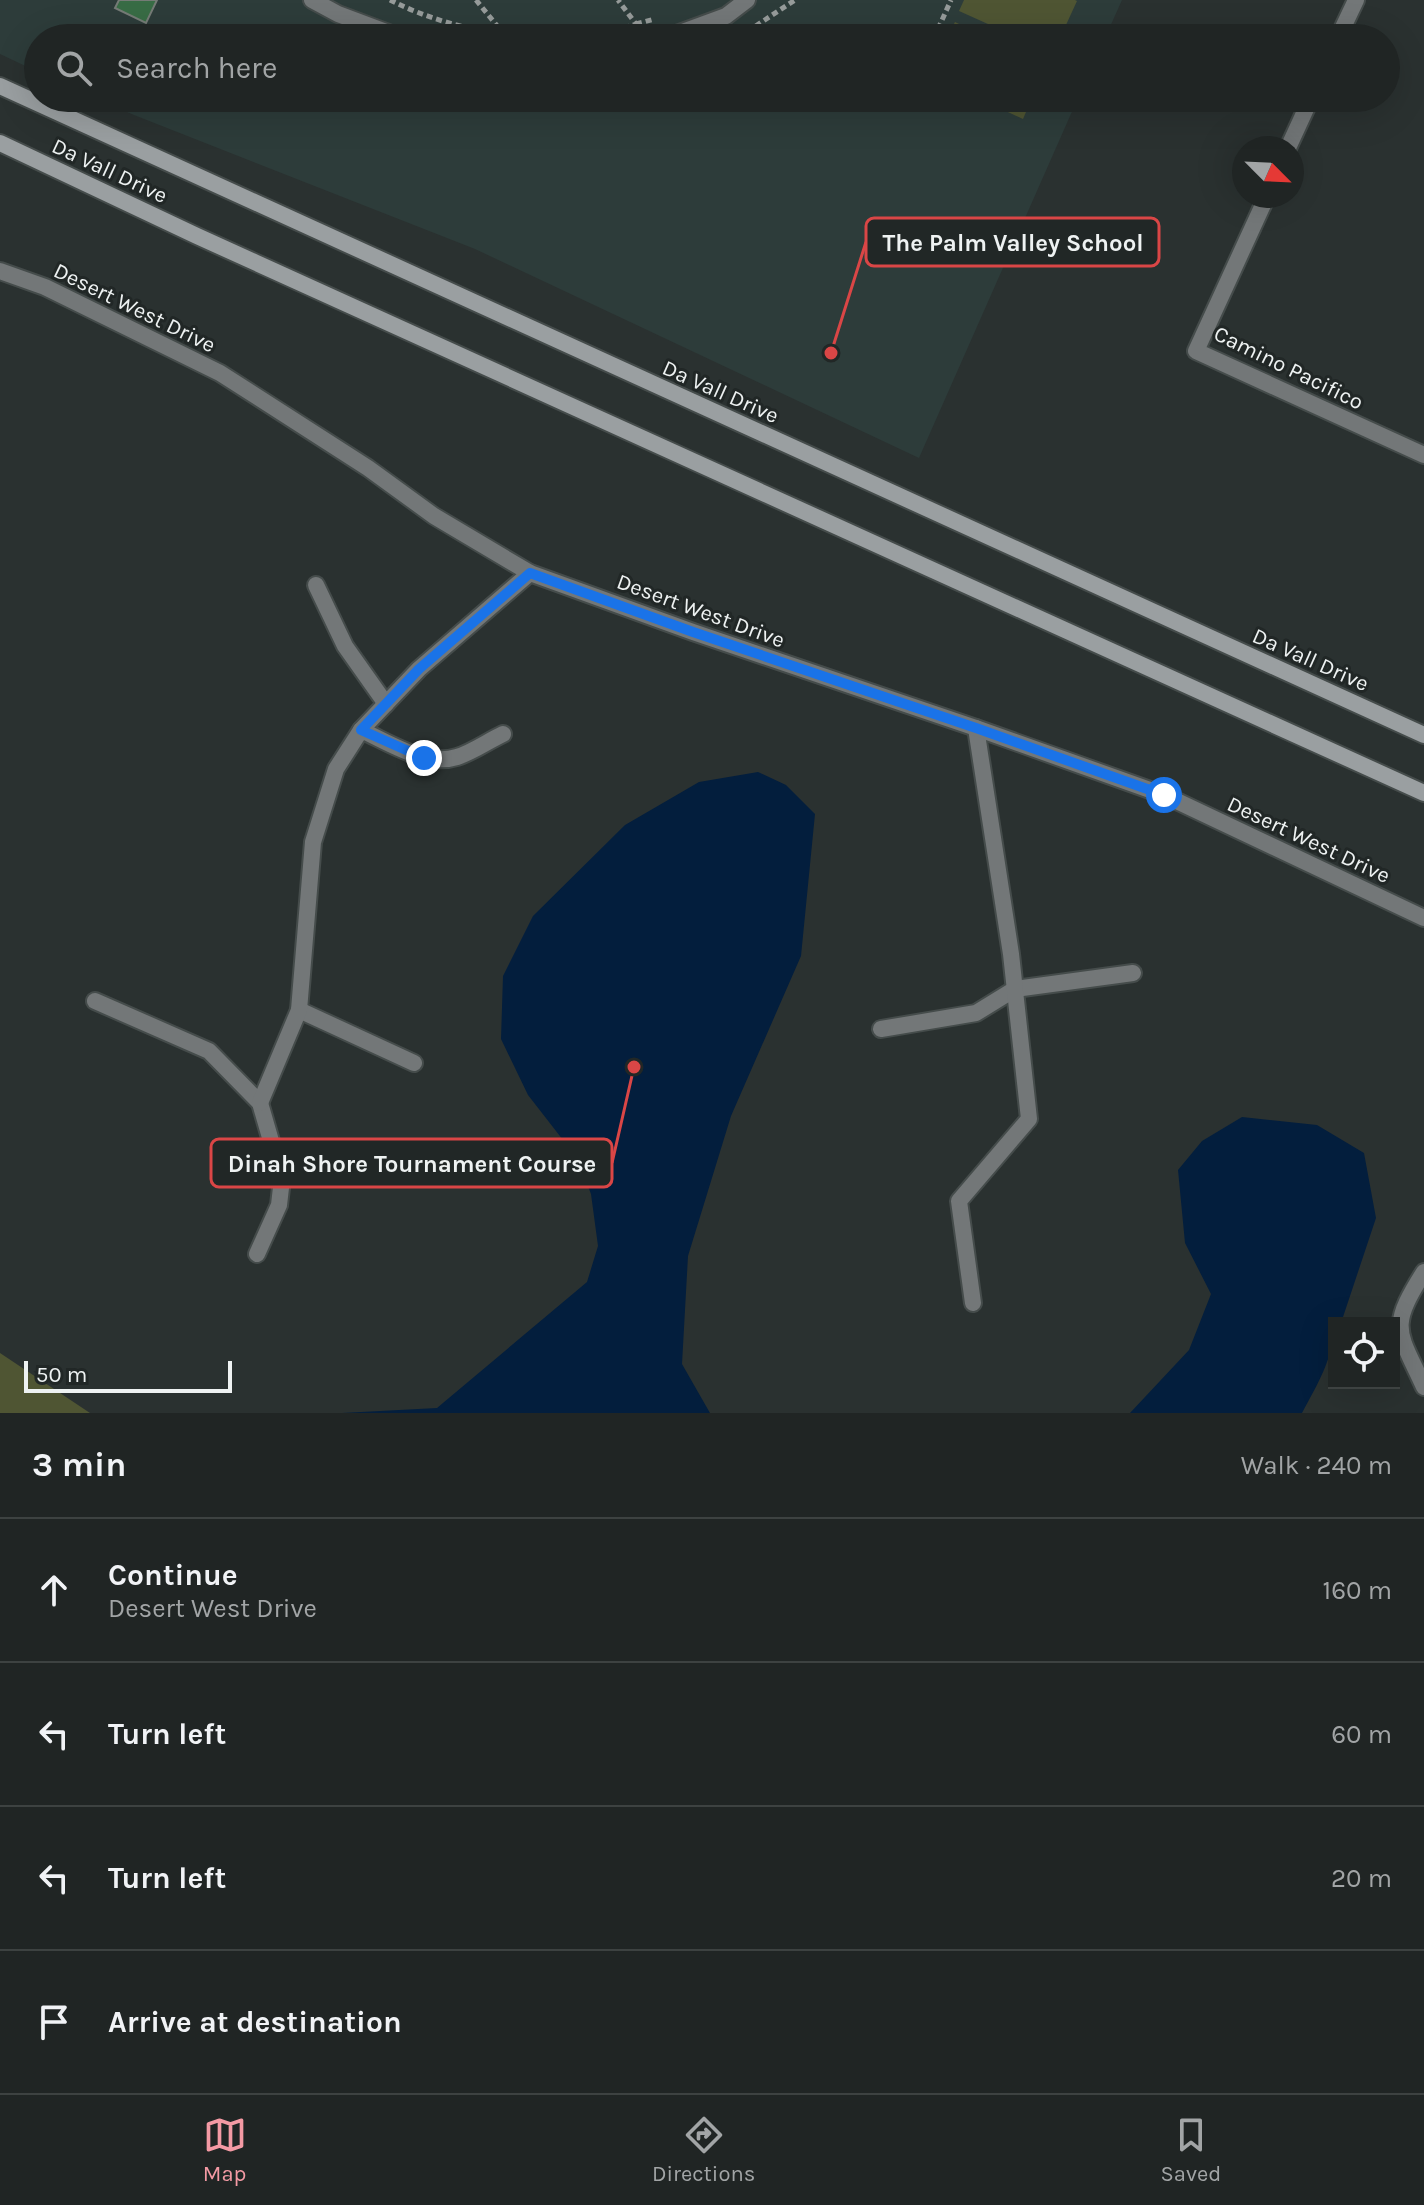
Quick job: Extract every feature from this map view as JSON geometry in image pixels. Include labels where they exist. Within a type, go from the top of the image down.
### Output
[{"type":"main road","name":"Da Vall Drive","points":[[0,86],[24,97]]},
{"type":"main road","name":"Da Vall Drive","points":[[57,112],[1424,735]]},
{"type":"main road","name":"Da Vall Drive","points":[[0,143],[197,236],[1424,793]]},
{"type":"street","points":[[312,0],[365,24]]},
{"type":"street","points":[[704,24],[726,16],[747,0]]},
{"type":"street","points":[[1345,24],[1356,0]]},
{"type":"street","points":[[1294,136],[1305,112]]},
{"type":"street","name":"Camino Pacifico","points":[[1262,208],[1196,351],[1424,455]]},
{"type":"street","name":"Desert West Drive","points":[[0,271],[45,287],[220,373],[368,468],[434,516],[530,573],[1164,795],[1424,918]]},
{"type":"street","points":[[260,1103],[299,1010],[313,842],[336,769],[361,730],[419,669],[530,573]]},
{"type":"street","points":[[316,585],[345,646],[386,704]]},
{"type":"street","points":[[973,1303],[959,1201],[1029,1119],[1015,989],[976,728]]},
{"type":"street","points":[[361,730],[424,758],[444,760],[460,757],[503,734]]},
{"type":"street","points":[[881,1029],[976,1013],[1015,989],[1133,973]]},
{"type":"street","points":[[95,1001],[209,1051],[260,1103],[282,1179],[279,1205],[257,1254]]},
{"type":"street","points":[[299,1010],[414,1063]]},
{"type":"street","points":[[1424,1272],[1400,1315],[1398,1332],[1424,1387]]},
{"type":"path","points":[[390,0],[437,20],[456,24]]},
{"type":"path","points":[[476,0],[496,24]]},
{"type":"path","points":[[618,0],[636,24]]},
{"type":"path","points":[[758,24],[795,0]]},
{"type":"path","points":[[940,24],[951,0]]},
{"type":"shaded area","points":[[0,0],[1122,0],[1111,24],[24,24],[24,65],[0,54]]},
{"type":"shaded area","points":[[127,112],[1072,112],[919,458],[475,249]]},
{"type":"green space","points":[[964,0],[1077,1],[1066,24],[988,24],[959,11]]},
{"type":"green space","points":[[1008,112],[1026,112],[1023,119]]},
{"type":"green space","points":[[0,1353],[90,1413],[0,1413]]},
{"type":"water","points":[[758,772],[786,785],[815,814],[801,956],[731,1116],[688,1256],[682,1364],[710,1413],[342,1413],[437,1408],[587,1282],[598,1246],[591,1194],[577,1158],[528,1095],[501,1039],[503,976],[533,916],[625,825],[699,782]]},
{"type":"water","points":[[1242,1117],[1317,1125],[1364,1153],[1376,1218],[1343,1317],[1328,1317],[1328,1357],[1302,1413],[1130,1413],[1189,1350],[1211,1294],[1185,1243],[1178,1170],[1202,1141]]},
{"type":"building","points":[[119,0],[157,0],[146,23],[115,8]]},
{"type":"place","name":"The Palm Valley School","points":[[831,353]]},
{"type":"place","name":"Dinah Shore Tournament Course","points":[[634,1067]]},
{"type":"route","points":[[424,758],[361,730],[419,669],[530,573],[1164,795]]}]
